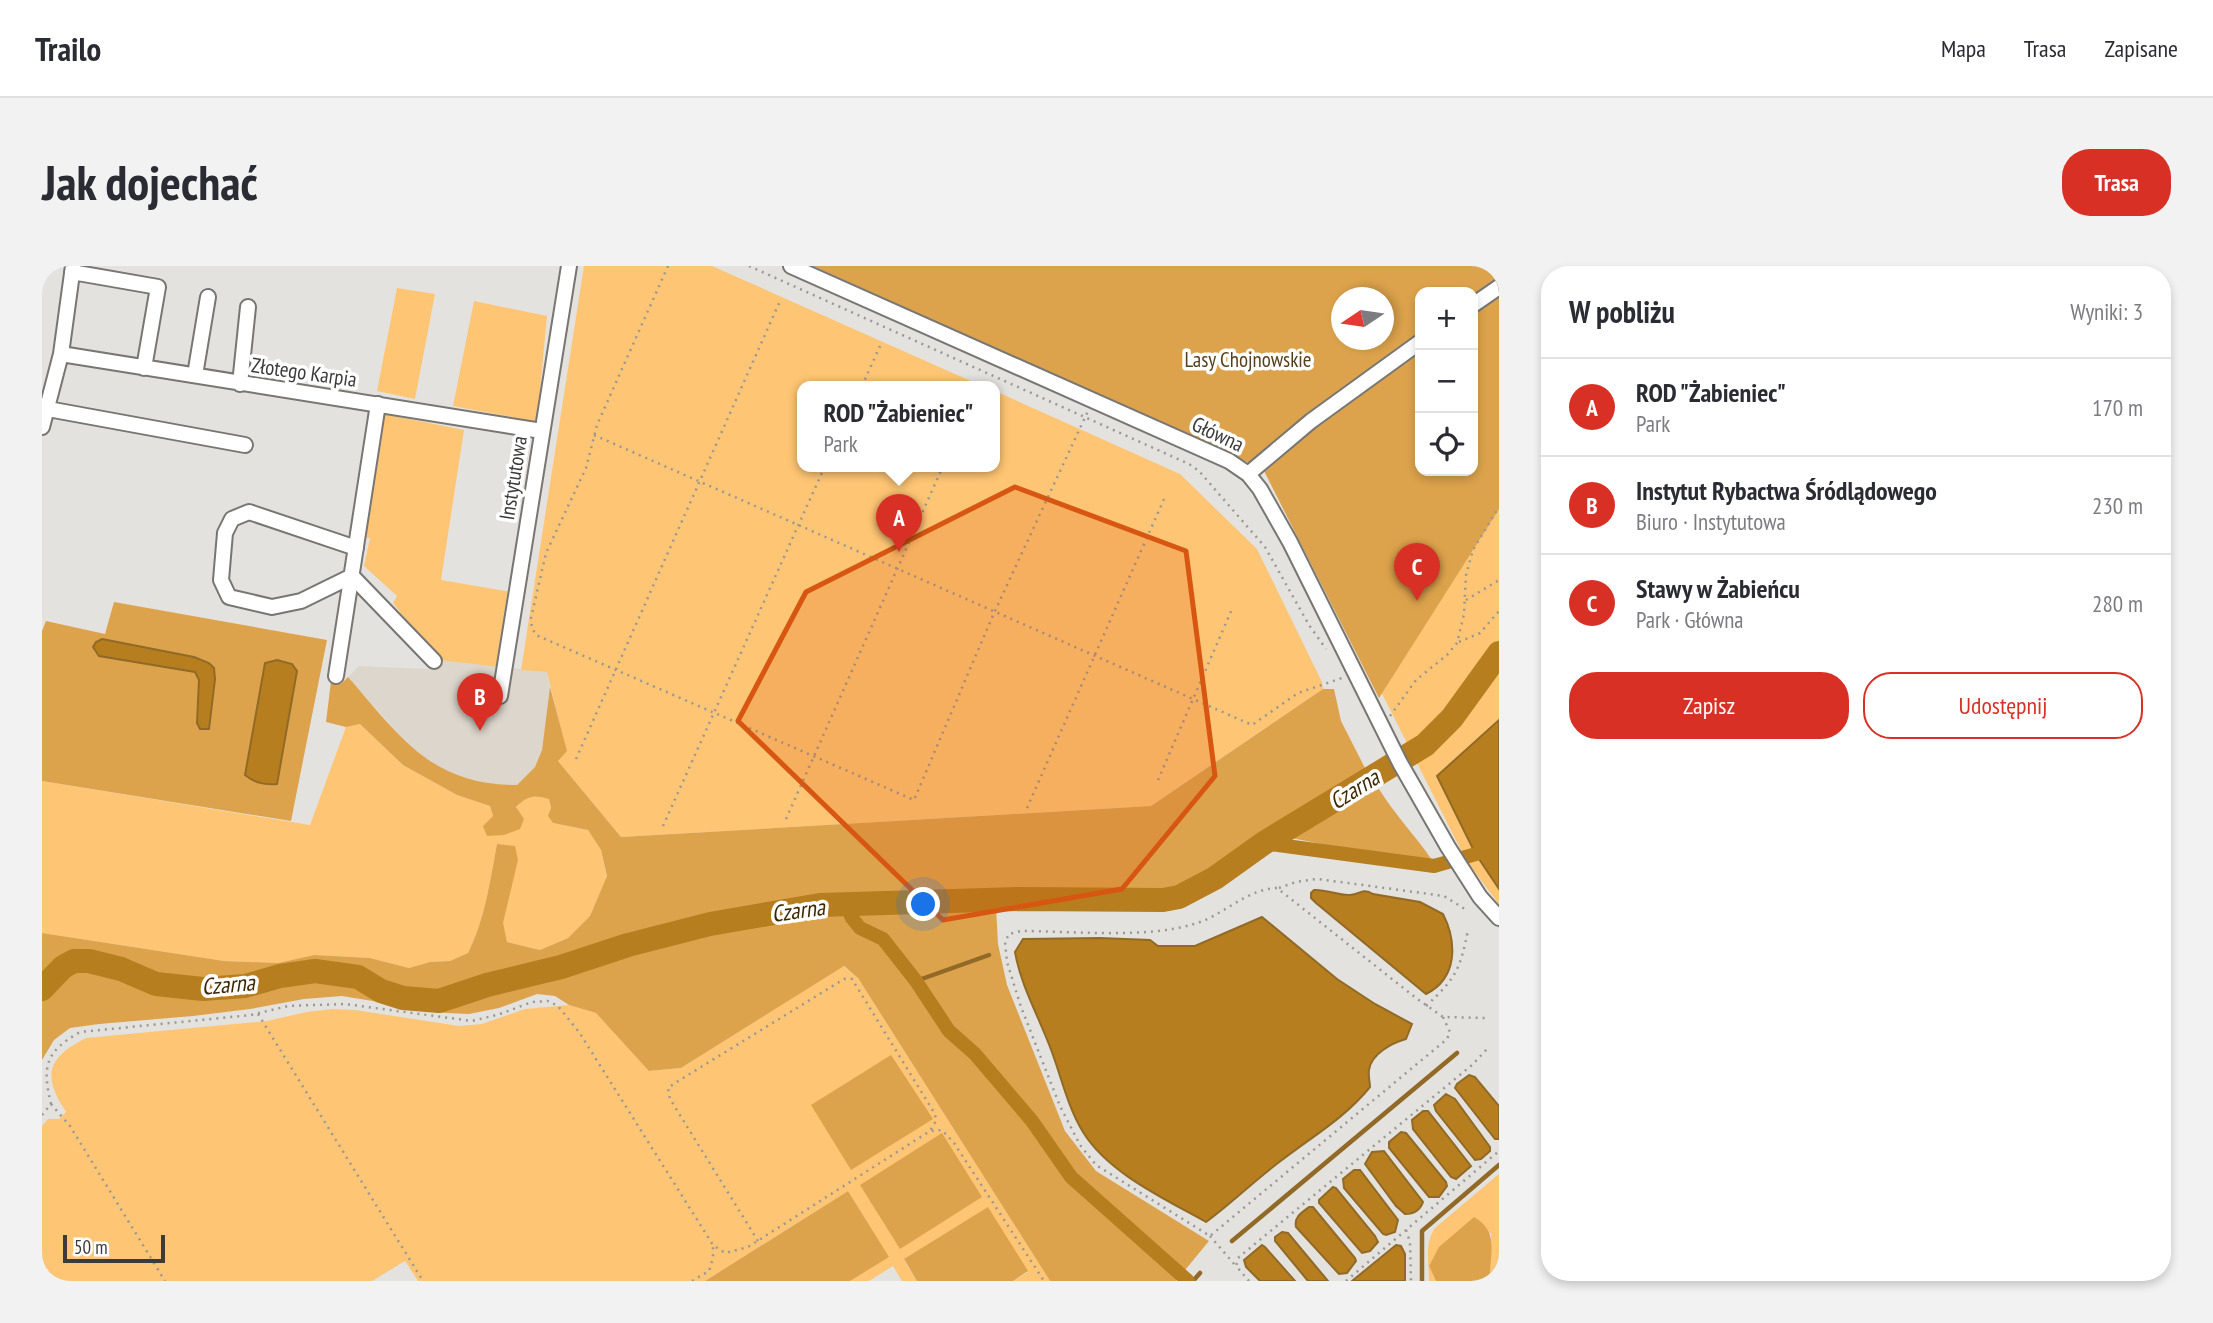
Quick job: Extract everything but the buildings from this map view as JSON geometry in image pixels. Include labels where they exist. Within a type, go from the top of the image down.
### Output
[{"type":"street","name":"Instytutowa","points":[[500,696],[569,266]]},
{"type":"street","name":"Główna","points":[[791,266],[1229,461],[1248,474],[1261,489],[1290,542],[1381,727],[1447,847],[1480,897],[1499,918]]},
{"type":"street","points":[[42,427],[61,354],[72,269],[158,287],[144,368]]},
{"type":"street","points":[[1478,302],[1499,287]]},
{"type":"street","points":[[195,375],[208,297]]},
{"type":"street","points":[[240,384],[248,307]]},
{"type":"street","points":[[1248,474],[1349,392],[1415,346]]},
{"type":"street","name":"Złotego Karpia","points":[[61,354],[542,431]]},
{"type":"street","points":[[336,676],[379,404]]},
{"type":"street","points":[[48,409],[245,445]]},
{"type":"street","points":[[352,576],[301,601],[272,607],[229,597],[221,580],[225,533],[232,519],[249,512],[356,548]]},
{"type":"street","points":[[352,576],[434,661]]},
{"type":"path","points":[[668,266],[594,435],[586,468],[546,553],[531,628],[536,635],[914,800],[994,613],[1094,401]]},
{"type":"path","points":[[749,266],[1170,453],[1199,471],[1265,547],[1309,625],[1328,650]]},
{"type":"path","points":[[576,759],[780,301]]},
{"type":"path","points":[[864,381],[880,346]]},
{"type":"path","points":[[594,435],[1252,725],[1298,692],[1354,673]]},
{"type":"path","points":[[663,826],[822,472]]},
{"type":"path","points":[[786,819],[940,472]]},
{"type":"path","points":[[1027,808],[1164,499]]},
{"type":"path","points":[[1457,643],[1466,600],[1466,575],[1473,550],[1499,507]]},
{"type":"path","points":[[1466,600],[1499,580]]},
{"type":"path","points":[[1158,780],[1232,609]]},
{"type":"path","points":[[1381,727],[1405,699],[1416,680],[1447,655],[1457,643],[1480,633],[1499,611]]},
{"type":"path","points":[[1249,1281],[1210,1236],[1096,1165],[1080,1145],[1060,1106],[1021,1007],[1007,962],[1005,942],[1009,934],[1021,931],[1161,932],[1197,924],[1263,889],[1317,879],[1444,896],[1468,911]]},
{"type":"path","points":[[1278,888],[1443,1017],[1485,1018]]},
{"type":"path","points":[[1426,1006],[1460,968],[1468,930]]},
{"type":"path","points":[[165,1281],[70,1126],[51,1104],[44,1083],[46,1066],[52,1053],[62,1042],[80,1032],[258,1014],[288,1006],[345,1004],[472,1021],[548,1000],[558,1006],[579,1032],[713,1245],[725,1253],[748,1247],[758,1241],[930,1131],[936,1121],[935,1114],[852,979],[844,979],[668,1088],[670,1099],[758,1241]]},
{"type":"path","points":[[258,1014],[423,1281]]},
{"type":"path","points":[[1210,1236],[1447,1039],[1450,1032],[1443,1017]]},
{"type":"path","points":[[1236,1266],[1239,1257],[1472,1065],[1488,1048]]},
{"type":"path","points":[[42,1115],[51,1104]]},
{"type":"path","points":[[930,1131],[942,1130],[954,1143],[1044,1281]]},
{"type":"path","points":[[1346,1281],[1499,1151]]},
{"type":"path","points":[[1406,1230],[1410,1242],[1411,1281]]},
{"type":"path","points":[[692,1281],[709,1270],[713,1245]]},
{"type":"highlighted area","points":[[1015,487],[1186,551],[1215,776],[1122,889],[943,920],[738,721],[806,592]]},
{"type":"shaded area","points":[[584,266],[712,266],[971,381],[797,381],[797,472],[1000,472],[1000,393],[1180,474],[1257,549],[1323,689],[1151,806],[621,837],[558,761],[566,751],[547,672],[521,670]]},
{"type":"shaded area","points":[[397,288],[435,294],[415,399],[377,391]]},
{"type":"shaded area","points":[[474,301],[547,316],[537,422],[453,406]]},
{"type":"shaded area","points":[[1499,303],[1499,904],[1467,862],[1274,480],[1415,471],[1415,476],[1478,476],[1478,439]]},
{"type":"shaded area","points":[[384,414],[464,430],[441,580],[511,592],[499,667],[438,660],[393,603],[397,596],[364,566],[370,538],[363,537]]},
{"type":"shaded area","points":[[102,639],[194,657],[209,663],[214,668],[215,679],[209,729],[200,729],[197,723],[199,680],[195,672],[99,656],[93,647]]},
{"type":"shaded area","points":[[277,660],[292,664],[297,671],[277,784],[268,784],[256,782],[245,775],[265,663]]},
{"type":"shaded area","points":[[438,660],[547,672],[550,687],[542,750],[535,767],[517,785],[497,785],[458,776],[435,766],[412,749],[348,677],[359,666],[430,669],[431,663]]},
{"type":"shaded area","points":[[1499,720],[1499,889],[1475,853],[1437,776]]},
{"type":"shaded area","points":[[360,724],[403,765],[457,795],[490,806],[493,816],[487,835],[504,835],[519,804],[539,796],[549,798],[553,823],[588,830],[601,850],[607,877],[590,916],[568,938],[540,950],[507,942],[502,923],[497,844],[486,900],[474,940],[468,953],[450,961],[430,962],[409,968],[370,958],[314,955],[278,963],[224,961],[42,933],[42,781],[310,825],[346,727]]},
{"type":"shaded area","points":[[1314,890],[1346,895],[1367,891],[1420,902],[1443,914],[1452,947],[1452,958],[1444,979],[1426,994],[1316,903],[1311,898]]},
{"type":"shaded area","points":[[1262,917],[1337,979],[1412,1024],[1406,1039],[1389,1046],[1374,1059],[1369,1070],[1370,1087],[1350,1108],[1272,1167],[1206,1222],[1138,1184],[1107,1160],[1083,1132],[1026,989],[1015,952],[1023,939],[1150,940],[1158,946],[1195,946]]},
{"type":"shaded area","points":[[843,966],[858,978],[1050,1281],[1013,1281],[1028,1272],[904,1260],[917,1281],[902,1281],[893,1266],[869,1281],[850,1281],[888,1257],[848,1191],[705,1281],[418,1281],[405,1261],[372,1281],[42,1281],[42,1126],[48,1119],[59,1119],[66,1112],[54,1088],[52,1069],[63,1053],[86,1038],[267,1021],[332,1009],[459,1026],[482,1024],[525,1009],[569,1005],[596,1013],[650,1071],[681,1068]]},
{"type":"shaded area","points":[[1469,1075],[1475,1077],[1499,1106],[1499,1139],[1495,1139],[1455,1088]]},
{"type":"shaded area","points":[[1446,1094],[1455,1099],[1490,1147],[1490,1151],[1481,1159],[1475,1160],[1436,1111],[1434,1105]]},
{"type":"shaded area","points":[[1423,1111],[1428,1111],[1471,1166],[1456,1179],[1451,1177],[1413,1129],[1412,1120]]},
{"type":"shaded area","points":[[1401,1132],[1406,1133],[1446,1182],[1447,1186],[1439,1197],[1429,1197],[1389,1148],[1389,1142]]},
{"type":"shaded area","points":[[1384,1151],[1423,1202],[1416,1211],[1405,1214],[1396,1206],[1365,1164],[1372,1152]]},
{"type":"shaded area","points":[[1354,1170],[1360,1170],[1398,1220],[1395,1232],[1383,1234],[1344,1188],[1343,1179]]},
{"type":"shaded area","points":[[1499,1174],[1499,1278],[1485,1281],[1490,1278],[1491,1233],[1429,1266],[1436,1281],[1429,1281],[1428,1247],[1435,1228]]},
{"type":"shaded area","points":[[1333,1187],[1375,1236],[1378,1242],[1370,1251],[1362,1253],[1319,1203]]},
{"type":"shaded area","points":[[1309,1207],[1313,1207],[1355,1258],[1356,1261],[1347,1273],[1339,1274],[1296,1227],[1297,1218]]},
{"type":"shaded area","points":[[1282,1232],[1288,1233],[1328,1281],[1308,1281],[1275,1241],[1275,1237]]},
{"type":"shaded area","points":[[1262,1245],[1295,1281],[1260,1281],[1246,1267],[1244,1260]]},
{"type":"shaded area","points":[[1396,1245],[1401,1246],[1405,1254],[1405,1281],[1352,1281]]},
{"type":"green space","name":"Lasy Chojnowskie","points":[[813,266],[1499,266],[1499,509],[1379,698],[1263,469]]},
{"type":"green space","points":[[114,602],[327,640],[291,821],[42,781],[42,631],[46,621],[105,634]]},
{"type":"green space","points":[[348,677],[401,737],[439,766],[487,783],[517,785],[535,767],[542,750],[550,687],[567,751],[558,761],[621,837],[1151,806],[1323,689],[1334,689],[1341,721],[1365,768],[1263,832],[1219,866],[1189,884],[1160,894],[995,888],[998,944],[1007,985],[1065,1131],[1096,1171],[1209,1241],[1176,1281],[1050,1281],[858,978],[844,966],[681,1068],[649,1071],[596,1013],[569,1005],[555,996],[537,994],[499,1008],[469,1014],[446,1013],[342,996],[193,1016],[99,1024],[70,1028],[54,1040],[42,1060],[42,933],[224,961],[278,963],[314,955],[370,958],[409,968],[430,962],[450,961],[468,953],[474,940],[486,900],[497,844],[515,846],[518,860],[503,923],[507,942],[540,950],[568,938],[590,916],[607,876],[601,850],[588,830],[553,823],[548,816],[551,808],[549,799],[535,796],[527,798],[516,807],[524,819],[520,829],[504,835],[487,836],[483,826],[493,816],[490,806],[457,795],[403,765],[360,724],[346,727],[326,722],[331,681],[341,684]]},
{"type":"green space","points":[[1379,789],[1432,860],[1379,855],[1286,837]]},
{"type":"green space","points":[[891,1055],[933,1119],[851,1170],[811,1105]]},
{"type":"green space","points":[[942,1133],[982,1197],[900,1249],[860,1185]]},
{"type":"green space","points":[[848,1191],[889,1257],[850,1281],[705,1281]]},
{"type":"green space","points":[[988,1207],[1028,1271],[1013,1281],[917,1281],[904,1259]]},
{"type":"green space","points":[[1474,1217],[1482,1223],[1490,1236],[1490,1278],[1485,1281],[1436,1281],[1429,1266],[1439,1247]]},
{"type":"waterway","name":"Czarna","points":[[42,989],[63,967],[74,961],[89,961],[121,969],[156,984],[203,989],[245,986],[280,976],[315,971],[358,977],[381,991],[403,998],[439,1001],[487,985],[561,967],[628,945],[710,924],[820,905],[1020,899],[1163,900],[1179,897],[1215,878],[1264,843],[1425,745],[1452,718],[1499,653]]},
{"type":"waterway","points":[[1264,843],[1434,866],[1476,854]]},
{"type":"waterway","points":[[845,903],[860,928],[883,939],[916,981],[949,1031],[975,1054],[1032,1121],[1071,1177],[1188,1281]]},
{"type":"waterway","points":[[916,981],[989,955]]},
{"type":"waterway","points":[[1232,1241],[1457,1053]]},
{"type":"waterway","points":[[1422,1281],[1422,1231],[1499,1165]]},
{"type":"waterway","points":[[1193,1281],[1200,1273]]},
{"type":"place","name":"ROD \"Żabieniec\"","points":[[899,552]]},
{"type":"place","name":"Stawy w Żabieńcu","points":[[1417,601]]},
{"type":"place","name":"Instytut Rybactwa Śródlądowego","points":[[480,731]]}]
